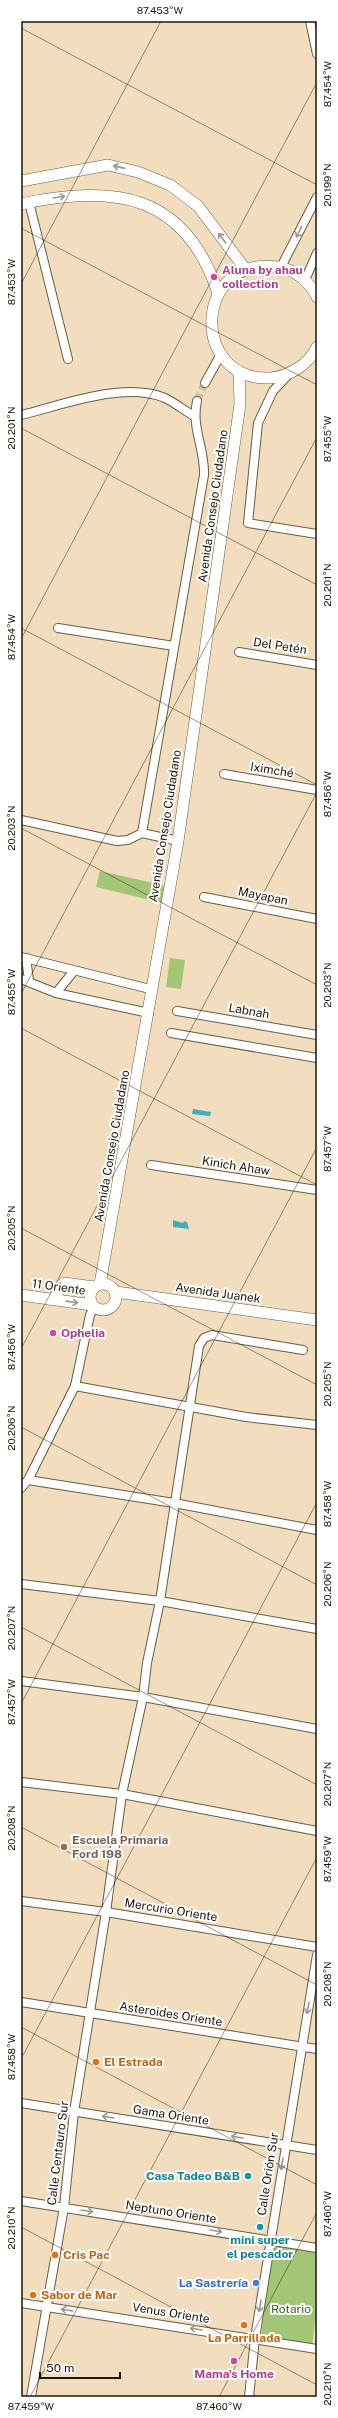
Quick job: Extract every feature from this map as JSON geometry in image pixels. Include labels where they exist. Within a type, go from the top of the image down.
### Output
[{"type":"street","points":[[310,21],[317,54]]},
{"type":"street","points":[[21,181],[108,165],[138,172],[170,185],[198,206],[246,270]]},
{"type":"street","points":[[68,359],[25,203],[86,193],[125,199],[154,208],[179,224],[196,246],[211,271],[218,293]]},
{"type":"street","points":[[281,268],[317,197]]},
{"type":"street","points":[[305,280],[317,253]]},
{"type":"street","points":[[289,374],[264,378],[239,371],[221,354],[211,331],[212,311],[218,293],[235,275],[246,270],[269,266],[281,268],[305,280],[316,295]]},
{"type":"street","points":[[316,349],[304,364],[289,374],[273,391],[258,423],[248,523],[317,534]]},
{"type":"street","points":[[205,383],[221,354]]},
{"type":"street","name":"Avenida Consejo Ciudadano","points":[[97,1286],[149,1013],[150,990],[178,841],[240,404],[239,371]]},
{"type":"street","points":[[21,415],[112,394],[140,392],[165,398],[194,416]]},
{"type":"street","points":[[142,833],[204,475],[204,461],[194,416],[196,401]]},
{"type":"street","points":[[58,628],[174,646]]},
{"type":"street","name":"Del Petén","points":[[239,652],[317,665]]},
{"type":"street","name":"Iximché","points":[[224,774],[317,790]]},
{"type":"street","points":[[21,820],[117,842],[128,840],[142,833],[178,841]]},
{"type":"street","name":"Mayapan","points":[[204,897],[317,919]]},
{"type":"street","points":[[149,1013],[56,993],[25,980],[24,958],[150,990]]},
{"type":"street","points":[[56,993],[74,971]]},
{"type":"street","name":"Labnah","points":[[177,1012],[317,1035]]},
{"type":"street","points":[[171,1033],[317,1058]]},
{"type":"street","name":"Kinich Ahaw","points":[[151,1165],[317,1190]]},
{"type":"street","points":[[52,1300],[64,1283],[110,1286],[116,1292],[116,1301],[110,1308],[102,1310],[93,1306]]},
{"type":"street","points":[[21,1488],[28,1480],[75,1386],[93,1306],[89,1295],[97,1286]]},
{"type":"street","name":"Avenida Juanek","points":[[116,1292],[317,1320]]},
{"type":"street","name":"11 Oriente","points":[[21,1295],[93,1306]]},
{"type":"street","name":"Calle Centauro Sur","points":[[31,2397],[64,2207],[74,2112],[106,1912],[122,1794],[143,1697],[147,1663],[160,1601],[199,1346],[207,1335],[303,1350]]},
{"type":"street","points":[[75,1386],[246,1418],[317,1425]]},
{"type":"street","points":[[28,1480],[174,1503],[317,1530]]},
{"type":"street","points":[[21,1584],[160,1601],[317,1629]]},
{"type":"street","points":[[21,1681],[143,1697],[317,1730]]},
{"type":"street","points":[[21,1782],[122,1794],[317,1831]]},
{"type":"street","name":"Mercurio Oriente","points":[[21,1901],[106,1912],[317,1947]]},
{"type":"street","name":"Calle Orión Sur","points":[[249,2397],[255,2338],[270,2240],[317,1955]]},
{"type":"street","name":"Asteroides Oriente","points":[[21,2002],[317,2049]]},
{"type":"street","name":"Gama Oriente","points":[[21,2103],[317,2150]]},
{"type":"street","name":"Neptuno Oriente","points":[[21,2200],[317,2248]]},
{"type":"street","name":"Venus Oriente","points":[[21,2303],[255,2338],[317,2349]]},
{"type":"green space","points":[[100,871],[167,886],[163,903],[96,887]]},
{"type":"green space","points":[[170,958],[185,960],[181,989],[166,987]]},
{"type":"green space","name":"Rotario","points":[[273,2244],[317,2251],[317,2307],[312,2346],[261,2337]]},
{"type":"water","points":[[193,1109],[211,1112],[210,1116],[192,1114]]},
{"type":"water","points":[[173,1220],[183,1223],[184,1221],[187,1222],[189,1229],[173,1227]]},
{"type":"tunnel","points":[[197,401],[205,383]]},
{"type":"place","name":"Aluna by ahau collection","points":[[214,277]]},
{"type":"place","name":"Ophelia","points":[[53,1333]]},
{"type":"place","name":"Escuela Primaria Ford 198","points":[[64,1847]]},
{"type":"place","name":"El Estrada","points":[[96,2062]]},
{"type":"place","name":"Casa Tadeo B&B","points":[[248,2176]]},
{"type":"place","name":"mini super el pescador","points":[[260,2227]]},
{"type":"place","name":"Cris Pac","points":[[55,2255]]},
{"type":"place","name":"La Sastrería","points":[[256,2283]]},
{"type":"place","name":"Sabor de Mar","points":[[33,2295]]},
{"type":"place","name":"La Parrillada","points":[[244,2325]]},
{"type":"place","name":"Mama's Home","points":[[234,2361]]}]
